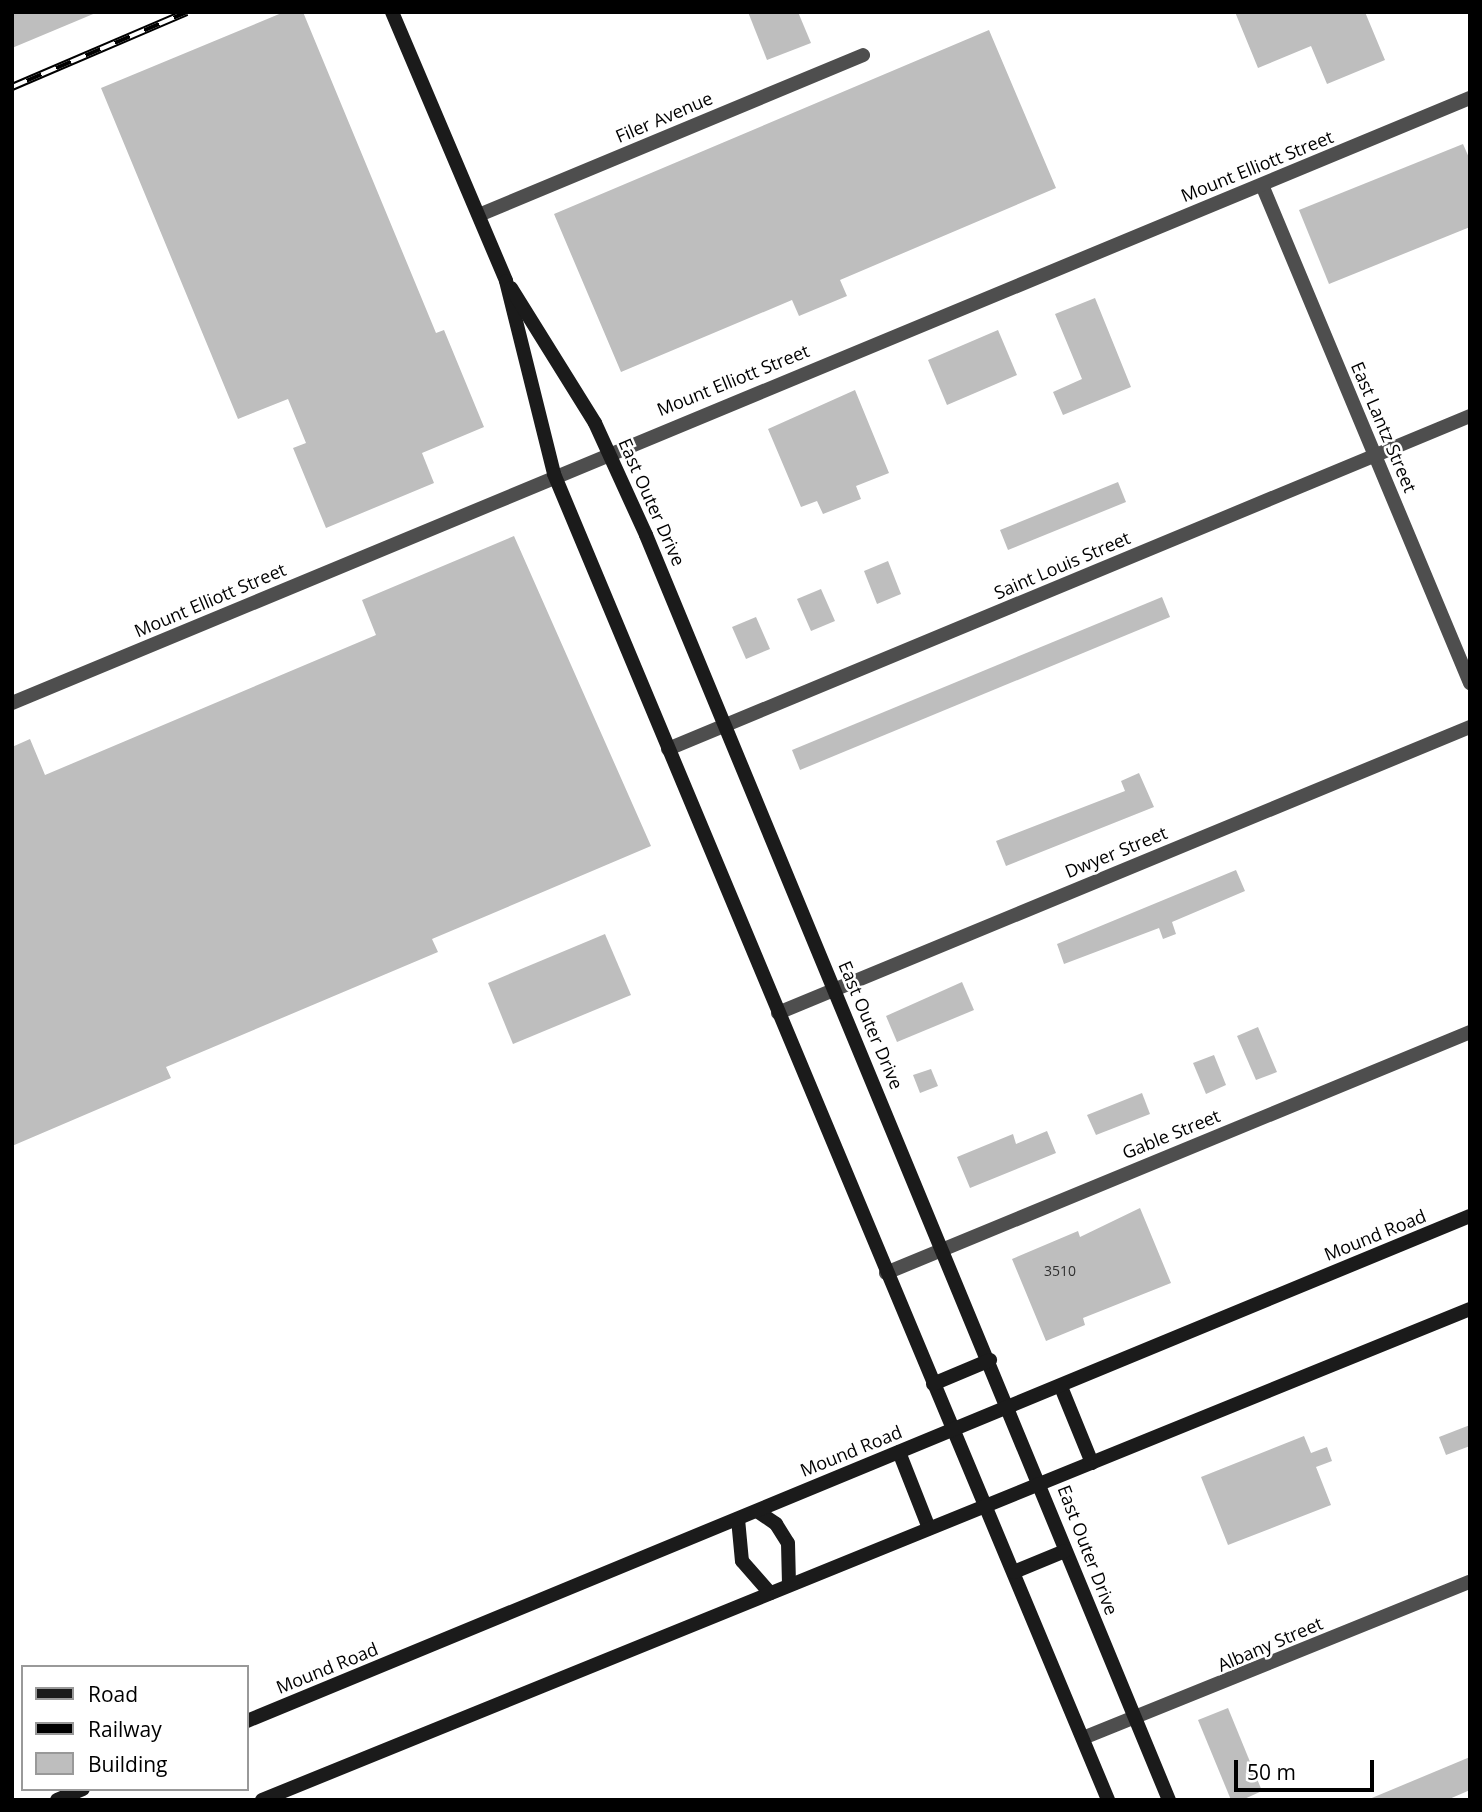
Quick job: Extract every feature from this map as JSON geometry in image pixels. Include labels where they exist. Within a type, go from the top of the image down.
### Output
[{"type":"main road","name":"East Outer Drive","points":[[392,12],[506,281],[554,474],[1108,1800]]},
{"type":"main road","name":"East Outer Drive","points":[[506,281],[609,452],[1010,1407],[1065,1551],[1168,1800]]},
{"type":"main road","name":"Mound Road","points":[[248,1721],[1470,1216]]},
{"type":"main road","points":[[262,1800],[1470,1309]]},
{"type":"main road","points":[[933,1384],[990,1360]]},
{"type":"main road","points":[[1060,1387],[1092,1463]]},
{"type":"main road","points":[[899,1452],[929,1528]]},
{"type":"main road","points":[[757,1511],[776,1524],[788,1543],[789,1585]]},
{"type":"main road","points":[[738,1519],[742,1561],[770,1593]]},
{"type":"main road","points":[[1014,1572],[1065,1551]]},
{"type":"main road","points":[[57,1800],[78,1791]]},
{"type":"street","name":"Filer Avenue","points":[[479,215],[863,55]]},
{"type":"street","name":"Mount Elliott Street","points":[[12,703],[554,474],[1470,99]]},
{"type":"street","name":"East Lantz Street","points":[[1262,185],[1470,683]]},
{"type":"street","name":"Saint Louis Street","points":[[668,749],[1470,416]]},
{"type":"street","name":"Dwyer Street","points":[[778,1013],[1470,727]]},
{"type":"street","name":"Gable Street","points":[[886,1273],[1470,1032]]},
{"type":"street","name":"Albany Street","points":[[1083,1738],[1470,1582]]},
{"type":"building","points":[[12,12],[98,12],[12,48]]},
{"type":"building","points":[[284,12],[303,12],[436,333],[444,330],[484,427],[422,453],[434,483],[326,528],[293,448],[306,443],[288,399],[238,419],[101,88]]},
{"type":"building","points":[[748,12],[798,12],[811,43],[767,60]]},
{"type":"building","points":[[1235,12],[1365,12],[1385,60],[1327,84],[1311,46],[1258,68]]},
{"type":"building","points":[[989,30],[1056,188],[840,280],[847,296],[799,316],[792,300],[621,372],[554,214]]},
{"type":"building","points":[[1463,144],[1470,160],[1470,227],[1329,284],[1299,210]]},
{"type":"building","points":[[1095,298],[1131,387],[1063,415],[1053,392],[1082,379],[1055,314]]},
{"type":"building","points":[[998,330],[1017,375],[947,405],[928,360]]},
{"type":"building","points":[[855,390],[889,473],[856,486],[861,499],[823,514],[817,501],[801,507],[768,429]]},
{"type":"building","points":[[1118,482],[1126,502],[1008,550],[1000,530]]},
{"type":"building","points":[[514,536],[651,846],[432,939],[438,952],[166,1067],[171,1078],[12,1146],[12,747],[30,739],[45,775],[376,635],[362,600]]},
{"type":"building","points":[[888,561],[901,594],[877,604],[864,571]]},
{"type":"building","points":[[821,589],[835,621],[811,631],[797,599]]},
{"type":"building","points":[[1162,597],[1170,617],[800,770],[792,750]]},
{"type":"building","points":[[756,617],[770,649],[746,659],[732,627]]},
{"type":"building","points":[[1139,773],[1154,807],[1006,866],[996,841],[1125,791],[1121,781]]},
{"type":"building","points":[[1236,870],[1245,891],[1172,922],[1176,934],[1163,939],[1159,928],[1064,964],[1057,944]]},
{"type":"building","points":[[605,934],[631,995],[513,1044],[488,983]]},
{"type":"building","points":[[962,982],[974,1010],[897,1042],[886,1016]]},
{"type":"building","points":[[1258,1027],[1277,1072],[1256,1080],[1237,1036]]},
{"type":"building","points":[[1214,1055],[1226,1085],[1206,1094],[1193,1063]]},
{"type":"building","points":[[931,1069],[938,1086],[920,1093],[913,1075]]},
{"type":"building","points":[[1142,1093],[1150,1114],[1096,1135],[1087,1115]]},
{"type":"building","points":[[1047,1131],[1056,1153],[970,1188],[957,1157],[1013,1134],[1016,1144]]},
{"type":"building","points":[[1140,1208],[1171,1283],[1083,1318],[1085,1325],[1046,1341],[1012,1259],[1078,1231],[1080,1237]]},
{"type":"building","points":[[1470,1425],[1470,1446],[1446,1455],[1439,1437]]},
{"type":"building","points":[[1304,1436],[1311,1453],[1327,1447],[1332,1461],[1316,1467],[1331,1505],[1228,1545],[1201,1477]]},
{"type":"building","points":[[1228,1708],[1262,1791],[1242,1800],[1231,1800],[1198,1720]]},
{"type":"building","points":[[1470,1757],[1470,1790],[1447,1800],[1367,1800]]},
{"type":"railway","points":[[12,87],[187,12]]}]
